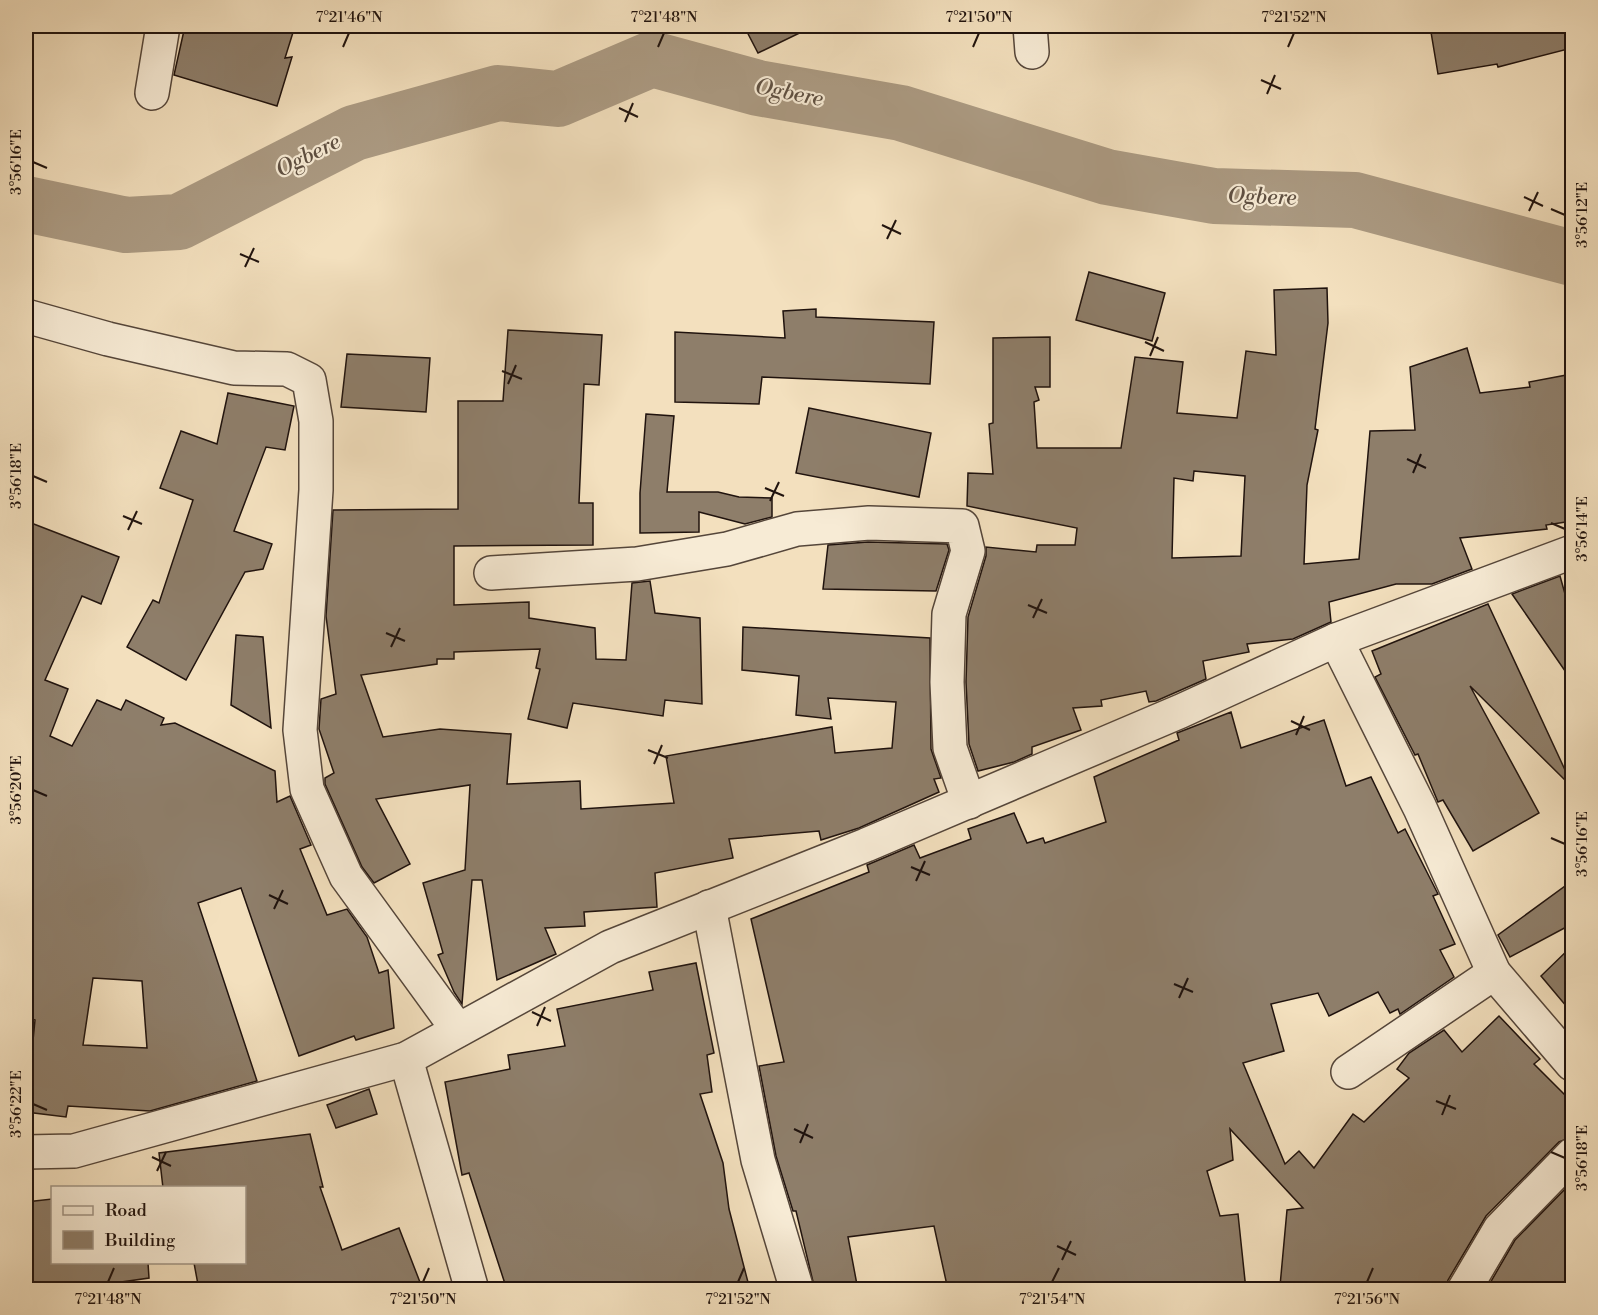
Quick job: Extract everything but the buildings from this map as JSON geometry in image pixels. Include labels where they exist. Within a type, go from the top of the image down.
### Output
[{"type":"street","points":[[152,93],[162,26]]},
{"type":"street","points":[[26,316],[108,339],[234,368],[287,369],[309,380],[316,421],[315,490],[300,730],[307,789],[346,876],[458,1030]]},
{"type":"street","points":[[491,573],[637,564],[727,549],[796,529],[869,523],[962,526],[968,551],[949,614],[947,682],[950,748],[969,802]]},
{"type":"street","points":[[26,1152],[74,1151],[406,1059],[610,947],[969,802],[1181,711],[1336,640],[1572,552]]},
{"type":"street","points":[[1336,640],[1420,808],[1494,973],[1572,1064]]},
{"type":"street","points":[[709,907],[758,1160],[797,1290]]},
{"type":"street","points":[[1348,1072],[1494,973]]},
{"type":"street","points":[[406,1059],[472,1290]]},
{"type":"street","points":[[1464,1290],[1500,1229],[1572,1155]]},
{"type":"waterway","name":"Ogbere","points":[[26,204],[126,225],[179,222],[354,133],[498,93],[558,99],[652,59],[758,88],[901,113],[1107,177],[1214,196],[1355,200],[1572,258]]}]
